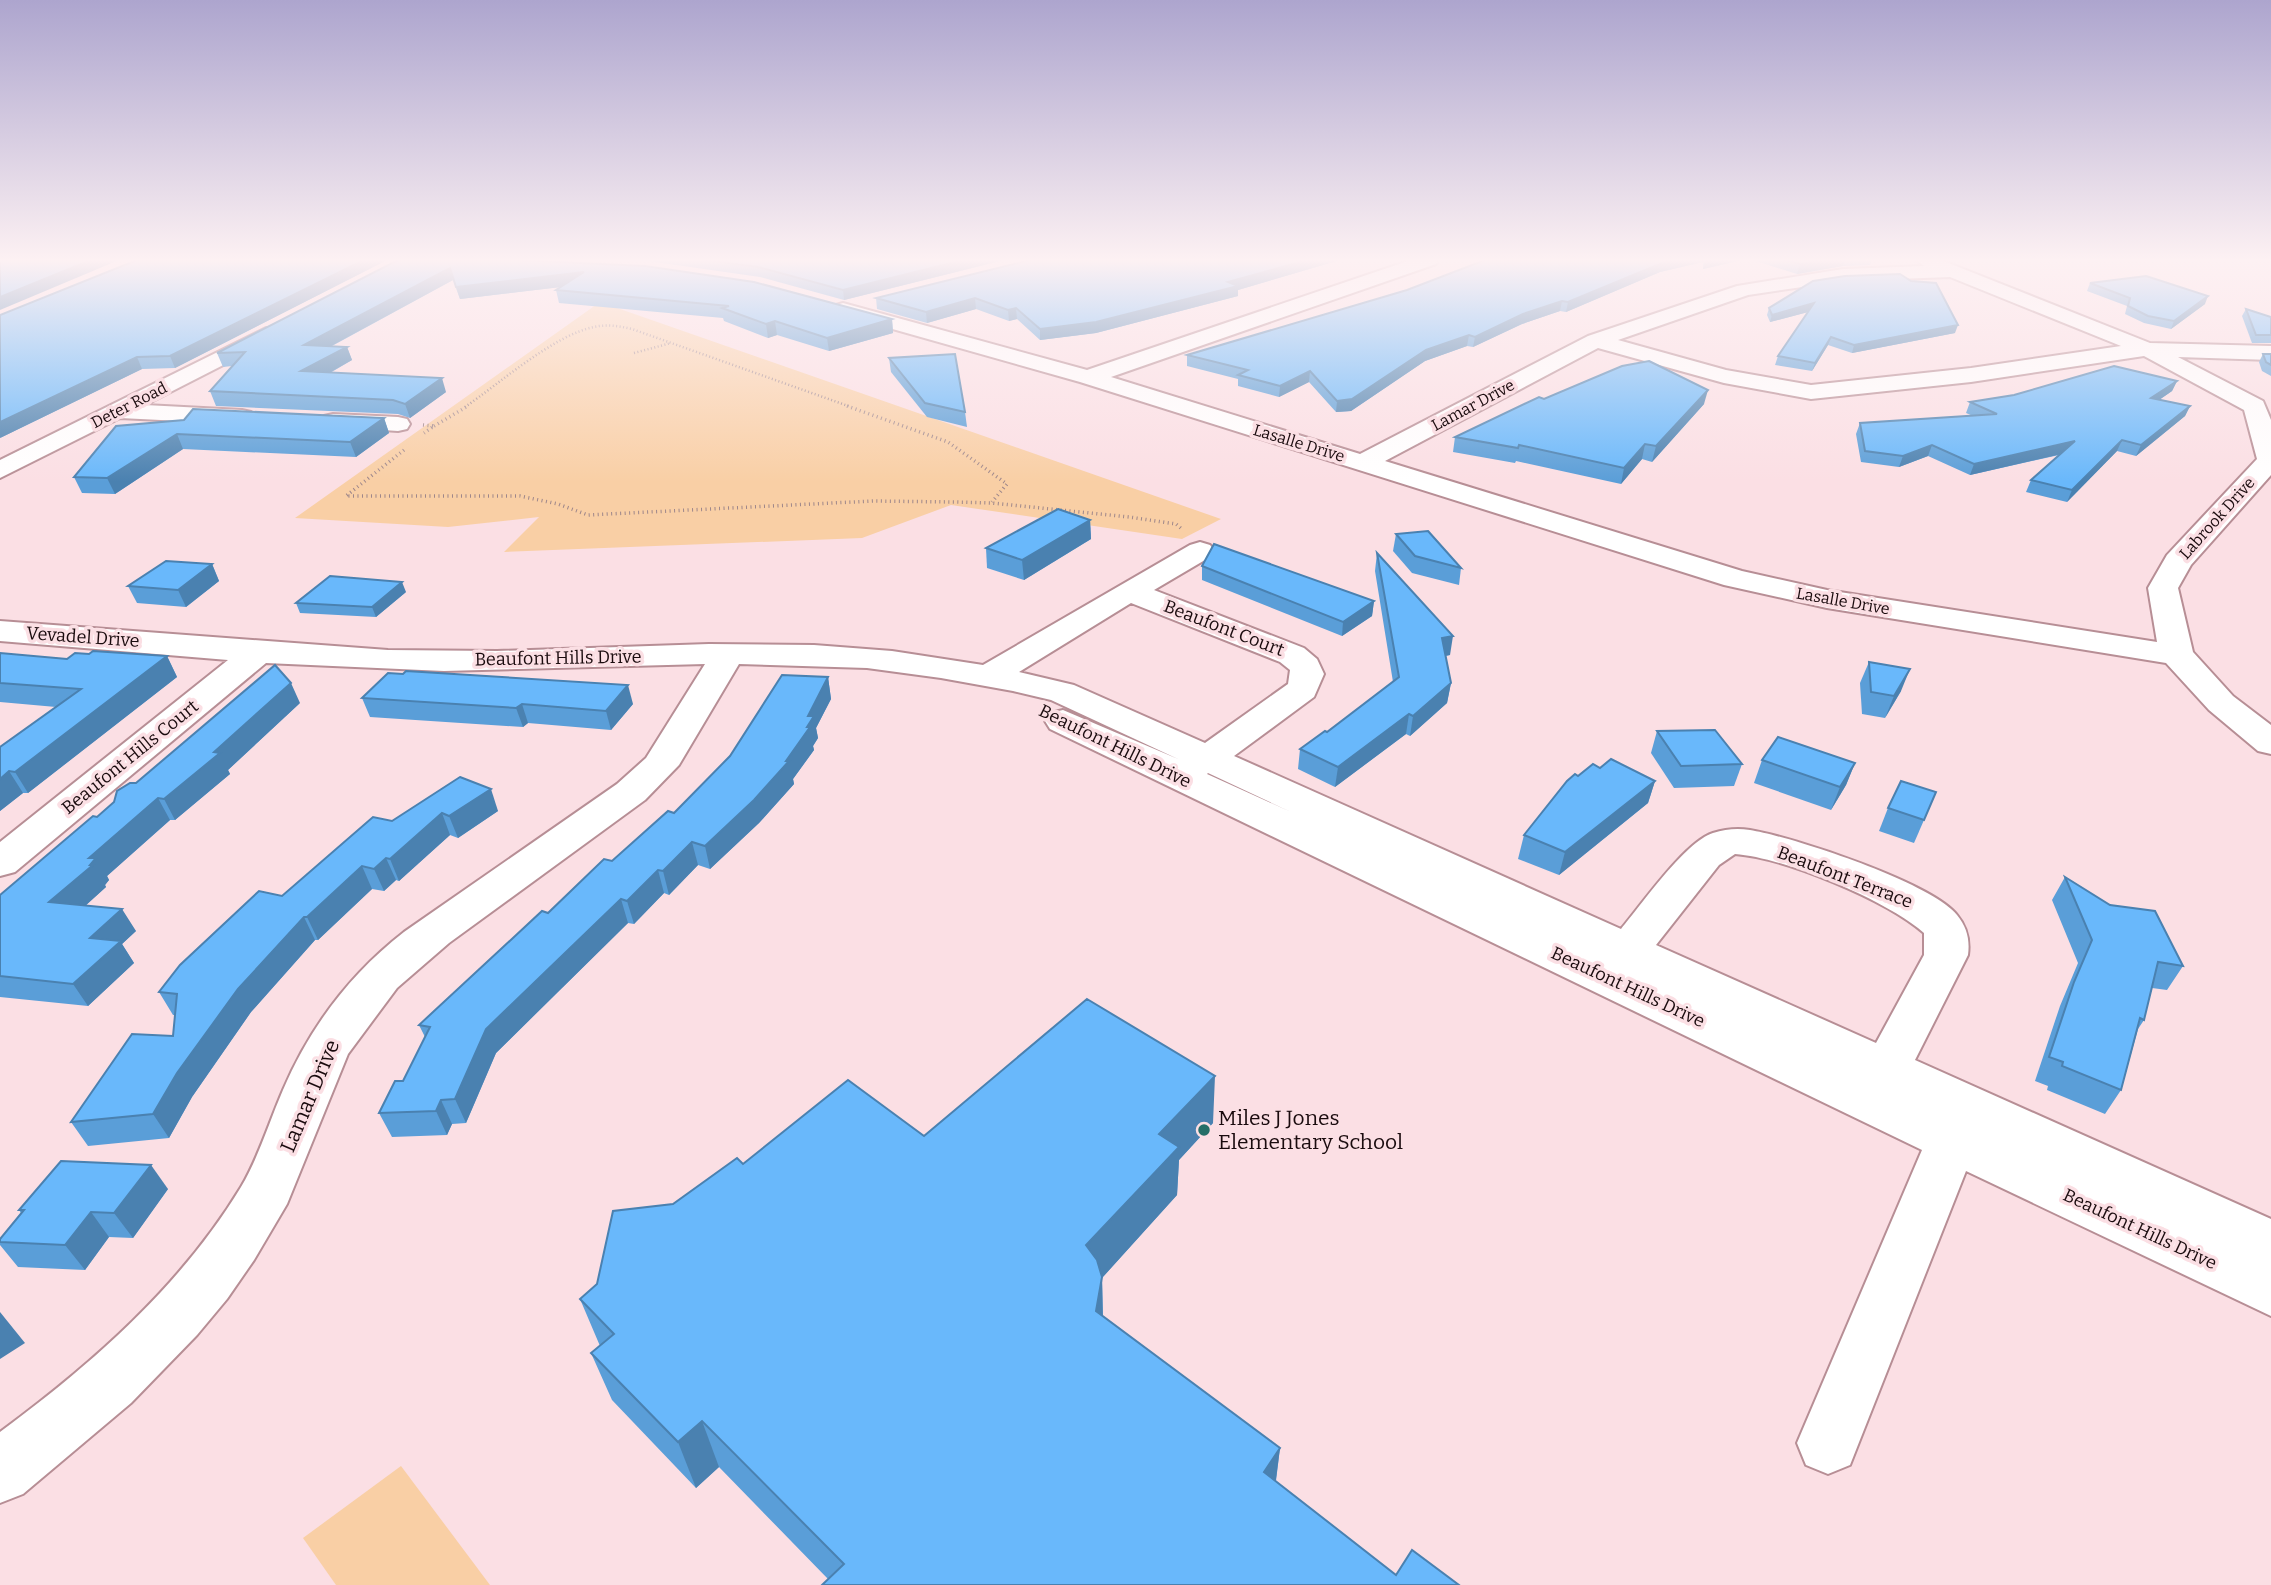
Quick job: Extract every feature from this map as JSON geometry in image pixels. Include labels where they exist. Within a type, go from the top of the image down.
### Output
[{"type":"street","name":"Deter Road","points":[[0,470],[265,334]]},
{"type":"street","name":"Lasalle Drive","points":[[934,334],[1088,377],[1684,564],[1757,584],[1827,599],[2177,655]]},
{"type":"street","points":[[1088,377],[1213,334]]},
{"type":"street","name":"Lamar Drive","points":[[1363,463],[1596,341],[1616,334]]},
{"type":"street","name":"Labrook Drive","points":[[2109,334],[2147,349],[2255,406],[2270,460],[2178,561],[2163,588],[2177,655],[2221,703],[2271,744]]},
{"type":"street","points":[[1596,341],[1724,376],[1811,392],[1971,375],[2147,349],[2271,353]]},
{"type":"street","points":[[118,411],[272,418]]},
{"type":"street","points":[[314,420],[398,424]]},
{"type":"street","points":[[989,676],[1200,551]]},
{"type":"street","name":"Beaufont Court","points":[[1129,591],[1292,655],[1308,669],[1309,678],[1302,690],[1192,767]]},
{"type":"street","name":"Vevadel Drive","points":[[0,631],[167,643]]},
{"type":"street","name":"Beaufont Hills Drive","points":[[167,643],[442,661],[727,655],[865,658],[951,667],[989,676],[1035,707],[1192,767],[1962,1124],[2270,1275]]},
{"type":"street","name":"Beaufont Hills Court","points":[[0,863],[260,651]]},
{"type":"street","name":"Lamar Drive","points":[[0,1471],[59,1427],[113,1381],[197,1292],[219,1264],[259,1205],[280,1165],[316,1071],[341,1026],[371,987],[408,951],[631,792],[660,765],[727,655]]},
{"type":"street","name":"Beaufont Terrace","points":[[1617,964],[1705,856],[1716,846],[1734,841],[1777,850],[1898,895],[1923,908],[1941,923],[1949,940],[1946,955],[1877,1085]]},
{"type":"street","points":[[1828,1443],[1962,1124]]},
{"type":"path","points":[[424,434],[571,334]]},
{"type":"path","points":[[642,334],[948,442],[1007,484],[992,503]]},
{"type":"path","points":[[634,353],[672,343]]},
{"type":"path","points":[[398,424],[434,426]]},
{"type":"path","points":[[404,449],[346,496],[520,496],[588,514],[873,502],[992,503],[1176,524],[1183,528],[1182,539],[1200,551]]},
{"type":"shaded area","points":[[555,334],[691,334],[1221,519],[1182,539],[951,505],[862,538],[504,552],[539,517],[448,527],[295,518]]},
{"type":"shaded area","points":[[401,1466],[490,1585],[336,1585],[303,1538]]},
{"type":"building","points":[[0,334],[215,334],[170,356],[137,357],[0,422]]},
{"type":"building","points":[[254,334],[325,334],[304,345],[347,347],[301,371],[442,378],[405,404],[393,400],[210,391],[245,352],[217,353]]},
{"type":"building","points":[[815,334],[841,334],[827,338]]},
{"type":"building","points":[[1258,334],[1481,334],[1475,337],[1469,335],[1426,350],[1352,399],[1337,401],[1310,371],[1280,386],[1238,375],[1248,370],[1187,355]]},
{"type":"building","points":[[1793,334],[1911,334],[1854,345],[1831,337],[1815,363],[1778,356]]},
{"type":"building","points":[[955,354],[965,412],[925,403],[889,358]]},
{"type":"building","points":[[2263,354],[2271,354],[2271,365],[2266,362]]},
{"type":"building","points":[[1649,361],[1708,390],[1656,446],[1645,444],[1624,468],[1519,445],[1518,448],[1455,437],[1539,397],[1544,399],[1622,366]]},
{"type":"building","points":[[2114,366],[2177,381],[2151,398],[2190,406],[2141,445],[2122,440],[2072,490],[2031,480],[2075,441],[1974,464],[1932,445],[1903,456],[1865,451],[1860,423],[1997,414],[1970,402],[2014,395]]},
{"type":"building","points":[[193,409],[384,418],[350,442],[177,434],[107,478],[74,477],[116,426],[184,420]]},
{"type":"building","points":[[1058,509],[1090,520],[1022,560],[986,548]]},
{"type":"building","points":[[1428,531],[1461,568],[1415,556],[1396,534]]},
{"type":"building","points":[[1214,544],[1374,601],[1343,622],[1202,566]]},
{"type":"building","points":[[1377,553],[1453,636],[1442,638],[1451,683],[1413,716],[1409,714],[1338,767],[1300,749],[1327,732],[1399,677]]},
{"type":"building","points":[[166,561],[212,564],[178,590],[128,586]]},
{"type":"building","points":[[330,576],[402,582],[372,607],[296,603]]},
{"type":"building","points":[[93,651],[167,656],[15,772],[9,771],[0,779],[0,747],[81,689],[0,683],[0,653],[67,659],[75,653],[89,654]]},
{"type":"building","points":[[1869,662],[1910,669],[1894,696],[1871,692]]},
{"type":"building","points":[[275,665],[291,683],[214,752],[220,753],[164,799],[158,798],[89,858],[96,858],[90,865],[93,865],[49,902],[122,909],[90,938],[121,941],[73,984],[0,976],[0,895],[93,816],[97,817],[114,802],[117,791],[130,783],[136,783]]},
{"type":"building","points":[[406,671],[628,685],[606,711],[522,704],[516,708],[362,698],[388,673],[403,674]]},
{"type":"building","points":[[782,675],[828,677],[808,716],[814,716],[807,727],[810,727],[786,761],[789,761],[754,800],[705,846],[692,842],[663,871],[658,870],[627,901],[621,899],[486,1029],[455,1099],[441,1100],[436,1111],[379,1113],[395,1081],[403,1081],[430,1027],[419,1025],[542,911],[548,913],[604,859],[612,861],[668,811],[674,813],[730,756]]},
{"type":"building","points":[[1715,730],[1742,764],[1681,766],[1657,731]]},
{"type":"building","points":[[1778,737],[1855,763],[1840,787],[1762,760]]},
{"type":"building","points":[[1611,759],[1655,781],[1565,852],[1524,835],[1575,774],[1578,776],[1593,764],[1600,768]]},
{"type":"building","points":[[460,777],[491,789],[449,816],[442,813],[390,859],[386,858],[374,869],[362,866],[304,917],[238,989],[177,1073],[153,1114],[71,1122],[132,1034],[173,1036],[177,994],[159,992],[180,965],[259,891],[282,896],[373,817],[392,821]]},
{"type":"building","points":[[1901,781],[1936,792],[1924,820],[1888,808]]},
{"type":"building","points":[[2065,877],[2110,905],[2155,911],[2183,966],[2158,962],[2144,1020],[2140,1018],[2121,1090],[2062,1066],[2063,1062],[2049,1057],[2074,982],[2092,940]]},
{"type":"building","points":[[1087,999],[1215,1076],[1159,1134],[1179,1147],[1086,1245],[1097,1260],[1102,1277],[1096,1311],[1280,1448],[1264,1472],[1396,1575],[1412,1550],[1459,1585],[822,1585],[844,1564],[702,1421],[678,1442],[591,1353],[614,1334],[580,1299],[597,1284],[613,1211],[673,1204],[737,1158],[743,1164],[848,1080],[924,1136]]},
{"type":"building","points":[[61,1161],[151,1165],[114,1213],[91,1212],[65,1245],[0,1242],[24,1210],[19,1210]]},
{"type":"place","name":"Miles J Jones Elementary School","points":[[1204,1130]]}]
